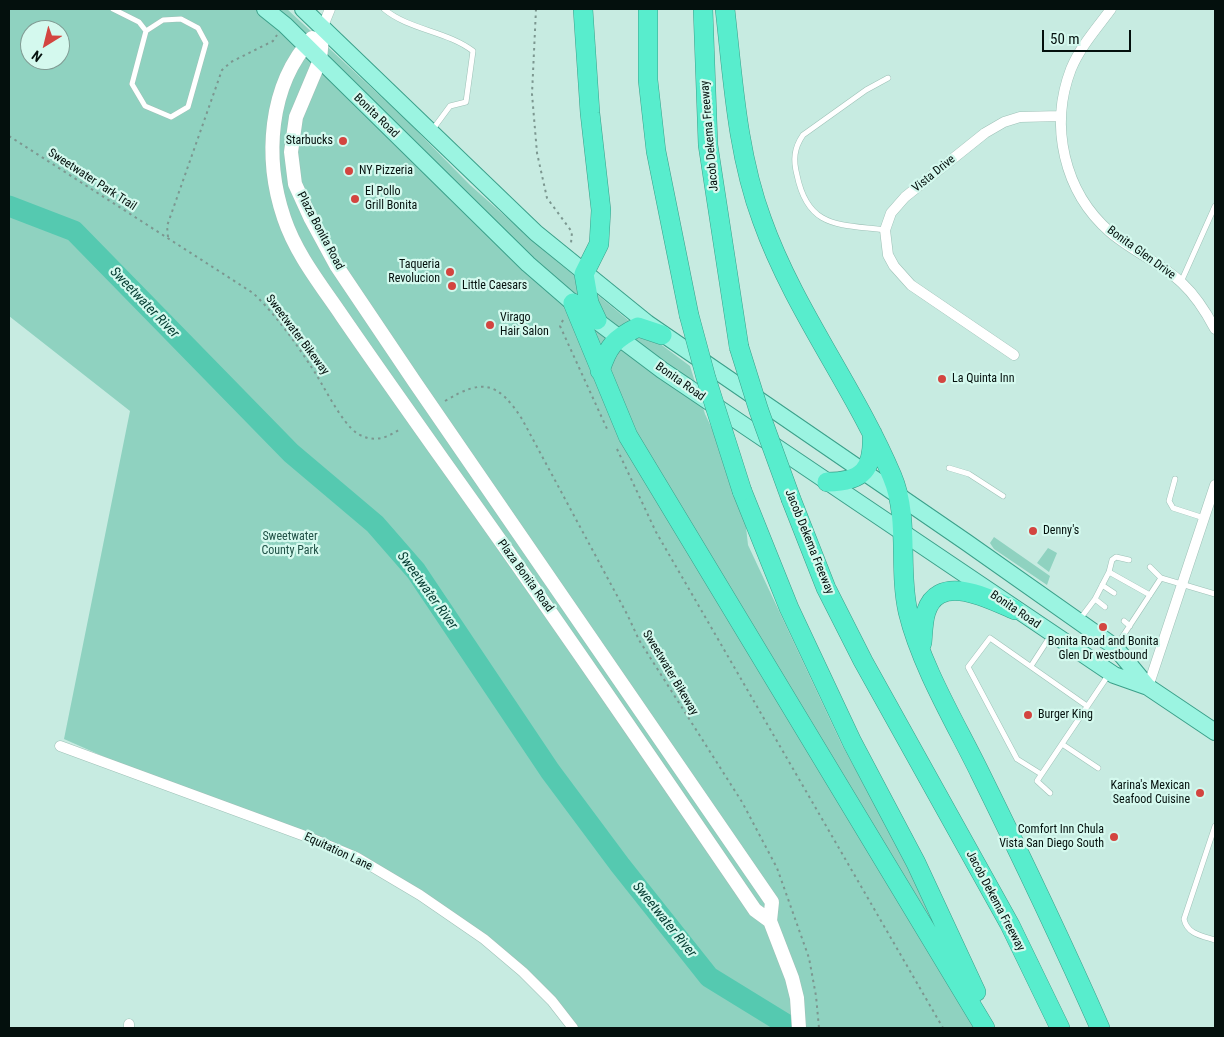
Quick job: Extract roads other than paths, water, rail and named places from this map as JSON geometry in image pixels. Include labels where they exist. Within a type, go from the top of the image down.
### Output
[{"type":"highway","points":[[583,9],[590,113],[601,210],[599,244],[584,274],[590,303],[597,320]]},
{"type":"highway","points":[[638,9],[640,44],[648,80],[656,151],[689,315],[706,378],[742,491],[789,608],[852,742],[916,863],[992,1028]]},
{"type":"highway","points":[[648,9],[648,80]]},
{"type":"highway","name":"Jacob Dekema Freeway","points":[[703,9],[708,145],[739,347],[759,411],[791,500],[826,588],[864,661],[1010,925],[1060,1028]]},
{"type":"highway","points":[[724,9],[742,150],[762,220],[789,280],[872,432],[894,479],[903,534],[908,612],[930,670],[1046,907],[1100,1028]]},
{"type":"highway","points":[[573,303],[628,436],[985,1028]]},
{"type":"highway","points":[[600,371],[606,352],[618,337],[638,327],[662,335]]},
{"type":"highway","points":[[827,482],[847,482],[863,473],[871,455],[872,432]]},
{"type":"highway","points":[[922,649],[925,613],[929,604],[950,590],[969,591],[1015,610]]},
{"type":"main road","name":"Bonita Road","points":[[266,9],[285,25],[528,264],[573,303],[662,370],[1015,610],[1110,673],[1148,687],[1215,732]]},
{"type":"main road","name":"Bonita Road","points":[[303,9],[323,26],[536,234],[584,274],[662,335],[1116,648],[1148,687]]},
{"type":"main road","name":"Plaza Bonita Road","points":[[323,26],[305,45],[285,79],[277,107],[272,143],[275,186],[284,220],[300,253],[396,394],[555,618],[755,910],[770,921]]},
{"type":"main road","name":"Plaza Bonita Road","points":[[323,26],[320,60],[296,117],[291,152],[295,184],[311,219],[336,265],[414,381],[772,902],[770,921],[792,978],[797,998],[799,1028]]},
{"type":"street","points":[[323,26],[330,9]]},
{"type":"street","points":[[1060,116],[1062,98],[1072,68],[1082,48],[1111,9]]},
{"type":"street","name":"Vista Drive","points":[[885,230],[891,213],[905,197],[985,133],[1004,122],[1020,117],[1060,116]]},
{"type":"street","name":"Bonita Glen Drive","points":[[1060,116],[1065,159],[1076,187],[1092,212],[1110,232],[1181,282],[1205,309],[1215,329]]},
{"type":"street","points":[[885,230],[888,255],[894,266],[910,285],[1014,355]]},
{"type":"street","points":[[1148,687],[1215,485]]},
{"type":"street","name":"Equitation Lane","points":[[60,746],[314,839],[356,858],[420,895],[484,939],[552,1001],[573,1028]]},
{"type":"lane","points":[[113,9],[139,22],[146,32]]},
{"type":"lane","points":[[384,9],[394,17],[462,42],[473,51],[466,102],[450,106],[431,132]]},
{"type":"lane","points":[[181,18],[198,28],[206,44],[188,108],[171,117],[145,106],[132,84],[146,32],[163,20],[181,18]]},
{"type":"lane","points":[[885,230],[825,221],[814,213],[805,203],[794,157],[798,142],[803,135],[866,90],[888,78]]},
{"type":"lane","points":[[1181,282],[1215,206]]},
{"type":"lane","points":[[949,468],[969,474],[1003,496]]},
{"type":"lane","points":[[1175,479],[1169,501],[1173,508],[1204,518]]},
{"type":"lane","points":[[1078,621],[1095,599],[1109,572],[1112,560],[1116,557],[1129,560]]},
{"type":"lane","points":[[1150,567],[1161,578],[1215,594]]},
{"type":"lane","points":[[1109,572],[1150,595]]},
{"type":"lane","points":[[1116,648],[1161,578]]},
{"type":"lane","points":[[1102,585],[1114,593]]},
{"type":"lane","points":[[1095,599],[1105,607]]},
{"type":"lane","points":[[1135,607],[1140,611]]},
{"type":"lane","points":[[1124,621],[1130,626]]},
{"type":"lane","points":[[1031,666],[1051,634]]},
{"type":"lane","points":[[1041,774],[1018,759],[968,667],[990,638],[1087,706]]},
{"type":"lane","points":[[1050,793],[1037,781],[1110,673]]},
{"type":"lane","points":[[1062,744],[1098,768]]},
{"type":"lane","points":[[1215,826],[1184,919],[1185,926],[1190,931],[1215,940]]},
{"type":"waterway","name":"Sweetwater River","points":[[9,206],[74,231],[291,453],[375,524],[416,571],[550,771],[620,865],[709,977],[792,1028]]},
{"type":"place","name":"Starbucks","points":[[343,141]]},
{"type":"place","name":"NY Pizzeria","points":[[349,171]]},
{"type":"place","name":"El Pollo Grill Bonita","points":[[355,199]]},
{"type":"place","name":"Taqueria Revolucion","points":[[450,272]]},
{"type":"place","name":"Little Caesars","points":[[452,286]]},
{"type":"place","name":"Virago Hair Salon","points":[[490,325]]},
{"type":"place","name":"La Quinta Inn","points":[[942,379]]},
{"type":"place","name":"Denny's","points":[[1033,531]]},
{"type":"place","name":"Bonita Road and Bonita Glen Dr westbound","points":[[1103,627]]},
{"type":"place","name":"Burger King","points":[[1028,715]]},
{"type":"place","name":"Karina's Mexican Seafood Cuisine","points":[[1200,793]]},
{"type":"place","name":"Comfort Inn Chula Vista San Diego South","points":[[1114,837]]},
{"type":"park label","name":"Sweetwater County Park","points":[[290,544]]}]
